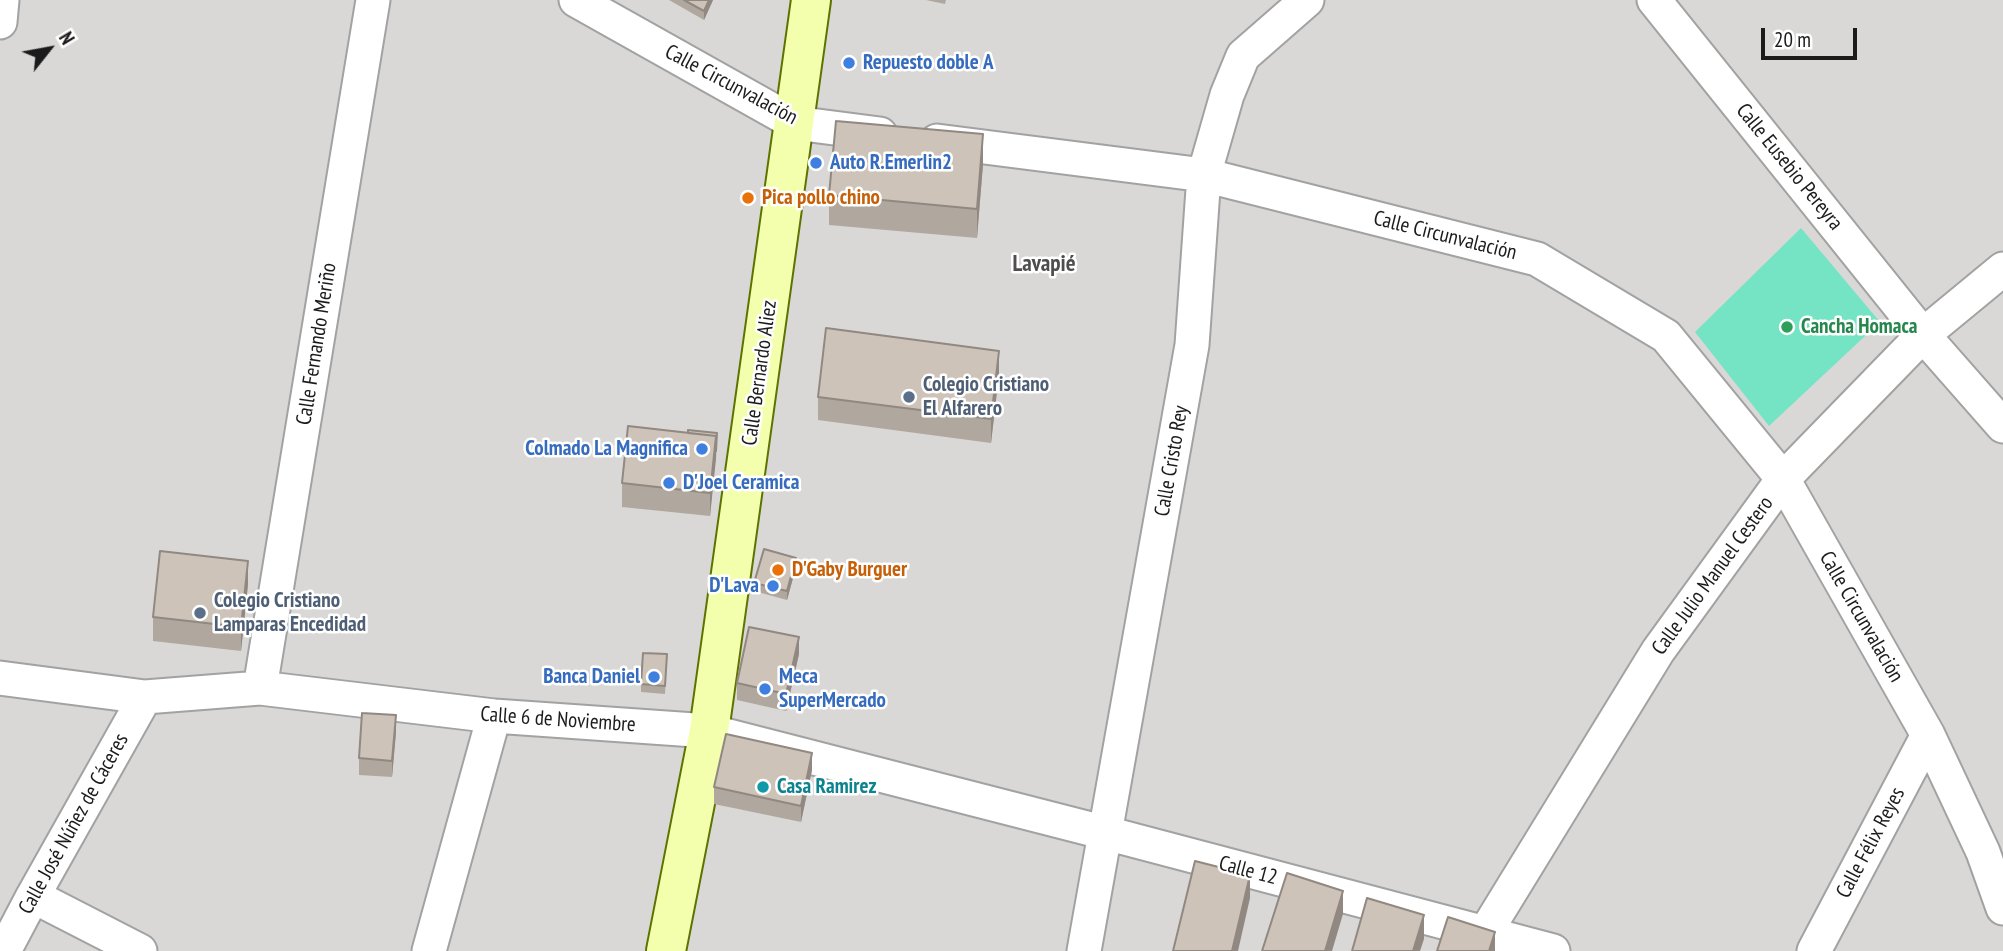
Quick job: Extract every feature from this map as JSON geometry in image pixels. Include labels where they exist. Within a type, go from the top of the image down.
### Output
[{"type":"main road","name":"Calle Bernardo Aliez","points":[[666,951],[709,732],[811,0]]},
{"type":"street","points":[[0,22],[2,0]]},
{"type":"street","name":"Calle Fernando Meriño","points":[[260,688],[373,0]]},
{"type":"street","name":"Calle Circunvalación","points":[[576,0],[795,123],[1204,175],[1537,259],[1666,336],[1783,479],[1928,734],[1983,852],[2003,908]]},
{"type":"street","name":"Calle Cristo Rey","points":[[1084,951],[1192,345],[1204,175],[1227,95],[1243,56],[1307,0]]},
{"type":"street","name":"Calle Eusebio Pereyra","points":[[1654,0],[1923,335],[2003,426]]},
{"type":"street","name":"Calle Julio Manuel Cestero","points":[[1485,933],[1658,651],[1783,479],[1923,335],[2003,269]]},
{"type":"street","name":"Calle 6 de Noviembre","points":[[0,678],[145,697],[260,688],[494,716],[709,732],[1106,833]]},
{"type":"street","name":"Calle José Núñez de Cáceres","points":[[4,951],[145,697]]},
{"type":"street","points":[[429,951],[494,716]]},
{"type":"street","name":"Calle Félix Reyes","points":[[1814,951],[1928,734]]},
{"type":"street","name":"Calle 12","points":[[1106,833],[1552,951]]},
{"type":"street","points":[[33,896],[139,951]]},
{"type":"shaded area","points":[[0,0],[2003,0],[2003,951],[0,951]]},
{"type":"green space","name":"Cancha Homaca","points":[[1801,228],[1880,322],[1769,426],[1695,332]]},
{"type":"building","points":[[684,0],[709,0],[704,11]]},
{"type":"building","points":[[836,121],[983,134],[977,209],[829,195]]},
{"type":"building","name":"Colegio Cristiano El Alfarero","points":[[826,328],[999,351],[991,419],[818,397]]},
{"type":"building","points":[[628,426],[716,436],[710,493],[622,483]]},
{"type":"building","points":[[688,430],[717,433],[716,451],[716,436],[688,433]]},
{"type":"building","points":[[764,549],[796,558],[787,591],[754,583]]},
{"type":"building","name":"Colegio Cristiano Lamparas Encedidad","points":[[160,551],[248,561],[241,627],[153,617]]},
{"type":"building","points":[[749,627],[799,637],[786,694],[737,683]]},
{"type":"building","name":"Banca Daniel","points":[[643,653],[667,654],[665,686],[641,684]]},
{"type":"building","points":[[362,713],[396,715],[392,761],[359,758]]},
{"type":"building","name":"Casa Ramirez","points":[[726,734],[812,753],[801,806],[714,787]]},
{"type":"building","points":[[1195,861],[1250,875],[1232,951],[1173,951]]},
{"type":"building","points":[[1287,873],[1343,891],[1325,951],[1262,951]]},
{"type":"building","points":[[1367,898],[1424,915],[1413,951],[1352,951]]},
{"type":"building","points":[[1448,917],[1495,932],[1489,951],[1437,951]]},
{"type":"place","name":"Repuesto doble A","points":[[849,63]]},
{"type":"place","name":"Auto R.Emerlin2","points":[[816,163]]},
{"type":"place","name":"Pica pollo chino","points":[[748,198]]},
{"type":"place","name":"Cancha Homaca","points":[[1787,327]]},
{"type":"place","name":"Colegio Cristiano El Alfarero","points":[[909,397]]},
{"type":"place","name":"Colmado La Magnifica","points":[[702,449]]},
{"type":"place","name":"D'Joel Ceramica","points":[[669,483]]},
{"type":"place","name":"D'Gaby Burguer","points":[[778,570]]},
{"type":"place","name":"D'Lava","points":[[773,586]]},
{"type":"place","name":"Colegio Cristiano Lamparas Encedidad","points":[[200,613]]},
{"type":"place","name":"Banca Daniel","points":[[654,677]]},
{"type":"place","name":"Meca SuperMercado","points":[[765,689]]},
{"type":"place","name":"Casa Ramirez","points":[[763,787]]},
{"type":"district","name":"Lavapié","points":[[1044,264]]}]
